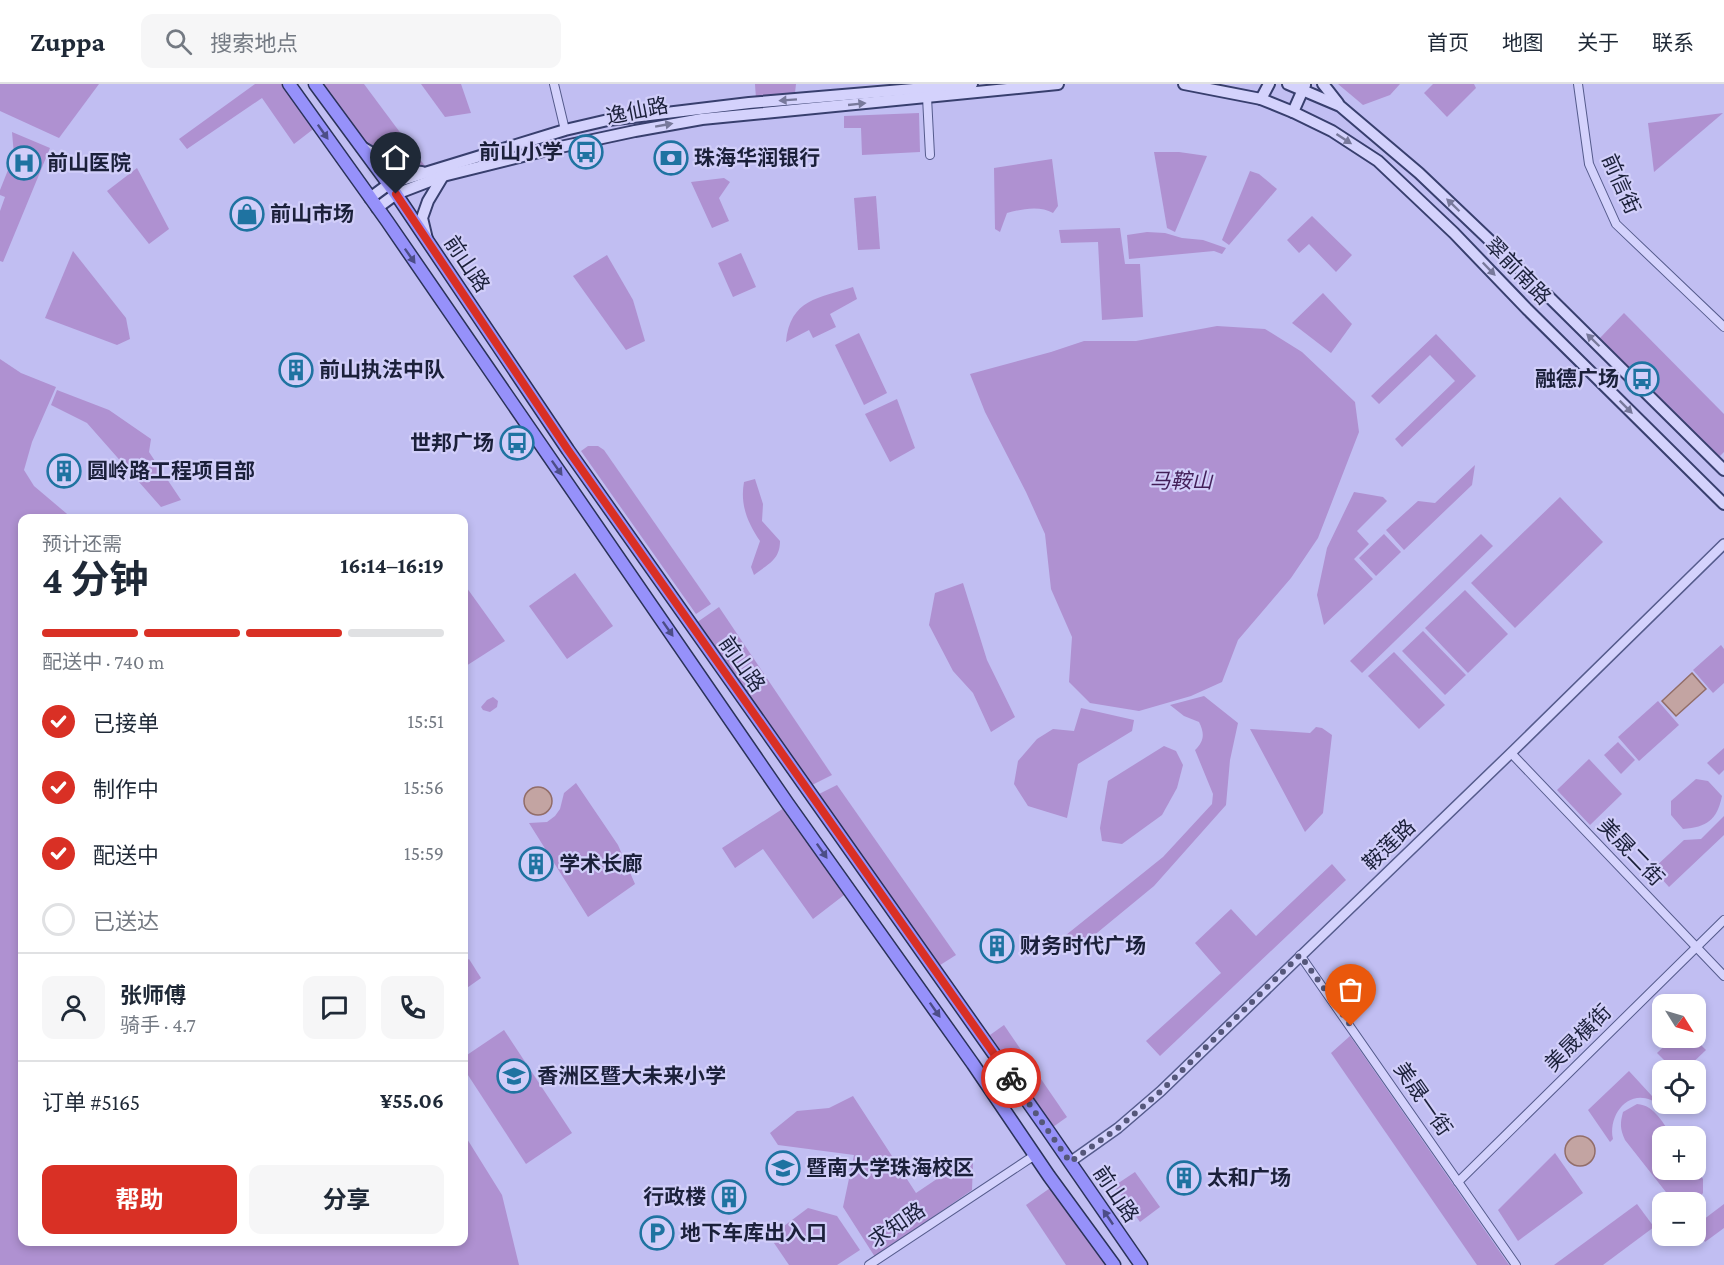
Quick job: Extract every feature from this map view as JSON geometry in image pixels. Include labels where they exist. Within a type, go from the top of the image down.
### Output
[{"type":"main road","name":"前山路","points":[[289,84],[788,804],[1114,1265]]},
{"type":"main road","name":"前山路","points":[[315,84],[393,189],[568,450],[1141,1265]]},
{"type":"main road","name":"逸仙路","points":[[373,203],[393,189],[441,172],[565,130],[608,120],[716,106],[972,84]]},
{"type":"main road","name":"逸仙路","points":[[441,172],[702,119],[1058,84]]},
{"type":"main road","points":[[1184,84],[1261,99],[1269,84]]},
{"type":"main road","name":"翠前南路","points":[[1288,84],[1305,87],[1340,106],[1424,178],[1544,292],[1724,470]]},
{"type":"main road","points":[[1323,84],[1340,106]]},
{"type":"main road","points":[[1293,112],[1305,87]]},
{"type":"main road","name":"翠前南路","points":[[1261,99],[1332,131],[1378,161],[1454,233],[1527,309],[1724,504]]},
{"type":"main road","points":[[361,146],[384,161],[410,171],[441,172],[422,218],[428,241]]},
{"type":"street","points":[[554,84],[565,130]]},
{"type":"street","name":"前信街","points":[[1578,84],[1589,164],[1616,224],[1724,327]]},
{"type":"street","points":[[927,97],[930,155]]},
{"type":"street","name":"鞍莲路","points":[[1070,1162],[1118,1128],[1161,1091],[1724,544]]},
{"type":"street","name":"美晟二街","points":[[1511,753],[1724,976]]},
{"type":"street","name":"美晟橫街","points":[[1458,1182],[1724,920]]},
{"type":"street","name":"美晟一街","points":[[1300,955],[1516,1265]]},
{"type":"street","name":"求知路","points":[[870,1265],[1035,1155]]},
{"type":"green space","points":[[0,84],[99,84],[59,138],[0,111]]},
{"type":"green space","points":[[255,84],[285,84],[316,127],[294,144],[262,98],[187,149],[179,139]]},
{"type":"green space","points":[[323,84],[364,84],[425,166],[411,166],[398,162],[366,142]]},
{"type":"green space","points":[[421,84],[461,84],[471,113],[445,117]]},
{"type":"green space","points":[[755,84],[796,84],[795,93],[756,99]]},
{"type":"green space","points":[[1338,84],[1400,84],[1390,95],[1363,105]]},
{"type":"green space","points":[[1433,84],[1474,84],[1476,88],[1447,117],[1424,93]]},
{"type":"green space","points":[[919,113],[920,152],[862,155],[861,128],[844,128],[844,116]]},
{"type":"green space","points":[[1723,113],[1654,172],[1648,123]]},
{"type":"green space","points":[[12,132],[50,148],[3,262],[0,261],[0,211],[5,197],[0,195],[0,190],[14,155]]},
{"type":"green space","points":[[1154,152],[1179,152],[1207,156],[1175,232],[1167,228]]},
{"type":"green space","points":[[1052,159],[1058,206],[1053,213],[1036,208],[1007,213],[1000,232],[995,229],[994,168]]},
{"type":"green space","points":[[137,168],[169,229],[149,244],[107,191]]},
{"type":"green space","points":[[1250,171],[1259,174],[1277,189],[1229,245],[1222,240]]},
{"type":"green space","points":[[724,178],[730,182],[719,198],[729,221],[712,228],[691,182]]},
{"type":"green space","points":[[876,196],[880,249],[858,250],[854,198]]},
{"type":"green space","points":[[1312,216],[1352,255],[1336,272],[1309,244],[1299,253],[1287,240]]},
{"type":"green space","points":[[1120,228],[1125,264],[1140,264],[1143,317],[1102,320],[1098,242],[1061,243],[1059,230]]},
{"type":"green space","points":[[1147,232],[1203,240],[1226,248],[1222,254],[1214,251],[1129,259],[1127,235]]},
{"type":"green space","points":[[73,251],[126,318],[130,339],[117,345],[45,318]]},
{"type":"green space","points":[[741,253],[756,287],[733,297],[718,263]]},
{"type":"green space","points":[[607,255],[633,300],[645,341],[626,350],[573,276]]},
{"type":"green space","points":[[853,287],[857,299],[830,314],[836,327],[813,338],[809,330],[786,342],[793,317],[808,302]]},
{"type":"green space","points":[[1323,293],[1352,324],[1331,353],[1292,323]]},
{"type":"green space","points":[[1624,313],[1724,414],[1724,452],[1718,458],[1599,339]]},
{"type":"green space","name":"马鞍山","points":[[1217,326],[1265,329],[1302,352],[1355,402],[1359,432],[1318,538],[1291,578],[1238,640],[1222,682],[1191,696],[1139,711],[1090,703],[1069,682],[1072,637],[1051,589],[1045,534],[985,412],[970,374],[1084,341],[1136,341]]},
{"type":"green space","points":[[859,333],[887,393],[864,405],[835,345]]},
{"type":"green space","points":[[1436,334],[1476,376],[1402,447],[1395,439],[1455,381],[1430,355],[1379,404],[1371,396]]},
{"type":"green space","points":[[0,359],[21,373],[56,387],[32,442],[24,470],[34,486],[67,514],[18,514],[18,1246],[468,1246],[468,1140],[502,1195],[519,1265],[0,1265]]},
{"type":"green space","points":[[57,390],[109,410],[151,439],[149,452],[181,500],[161,507],[87,423],[51,405]]},
{"type":"green space","points":[[897,399],[915,448],[890,462],[865,414]]},
{"type":"green space","points":[[588,446],[598,446],[604,450],[711,604],[696,614],[581,451]]},
{"type":"green space","points":[[1475,465],[1472,485],[1404,550],[1386,530],[1418,501],[1435,503]]},
{"type":"green space","points":[[755,479],[763,504],[762,521],[780,541],[775,557],[754,575],[751,567],[760,541],[746,513],[743,490],[744,482]]},
{"type":"green space","points":[[1354,492],[1383,497],[1387,501],[1357,531],[1369,544],[1354,559],[1373,579],[1324,625],[1317,595],[1327,548]]},
{"type":"green space","points":[[1560,497],[1603,542],[1515,628],[1471,583]]},
{"type":"green space","points":[[1384,534],[1401,552],[1376,576],[1359,558]]},
{"type":"green space","points":[[1481,534],[1493,546],[1362,673],[1350,661]]},
{"type":"green space","points":[[575,573],[613,626],[567,659],[529,606]]},
{"type":"green space","points":[[963,583],[987,660],[1015,717],[991,732],[973,693],[953,671],[929,625],[935,593]]},
{"type":"green space","points":[[468,590],[505,641],[468,665]]},
{"type":"green space","points":[[1465,590],[1508,634],[1468,673],[1425,628]]},
{"type":"green space","points":[[719,607],[832,775],[810,786],[696,623]]},
{"type":"green space","points":[[1423,631],[1466,675],[1445,695],[1402,651]]},
{"type":"green space","points":[[1721,645],[1724,649],[1724,683],[1713,693],[1693,670]]},
{"type":"green space","points":[[1394,652],[1445,705],[1419,729],[1368,676]]},
{"type":"green space","points":[[1204,696],[1238,723],[1230,760],[1226,805],[1154,886],[1075,951],[1066,935],[1163,857],[1212,804],[1213,794],[1195,750],[1203,737],[1201,726],[1199,722],[1184,716],[1170,705]]},
{"type":"green space","points":[[493,697],[498,701],[497,707],[490,712],[483,710],[481,707]]},
{"type":"green space","points":[[1658,701],[1679,725],[1639,761],[1618,737]]},
{"type":"green space","points":[[1081,708],[1134,720],[1132,731],[1078,764],[1067,818],[1028,806],[1014,784],[1018,761],[1037,739],[1053,729],[1074,731]]},
{"type":"green space","points":[[1316,727],[1332,735],[1323,813],[1305,832],[1250,729],[1310,733]]},
{"type":"green space","points":[[1618,742],[1635,760],[1621,774],[1604,755]]},
{"type":"green space","points":[[1164,746],[1176,751],[1183,765],[1177,788],[1162,815],[1122,844],[1102,841],[1100,828],[1108,781]]},
{"type":"green space","points":[[1724,748],[1724,770],[1719,775],[1707,763]]},
{"type":"green space","points":[[1589,759],[1622,794],[1590,825],[1557,790]]},
{"type":"green space","points":[[1696,779],[1708,781],[1722,796],[1720,804],[1710,821],[1683,829],[1671,815],[1671,801]]},
{"type":"green space","points":[[576,783],[618,845],[635,884],[588,917],[529,823],[547,822],[555,816],[560,809],[564,793]]},
{"type":"green space","points":[[837,785],[956,955],[937,967],[819,794]]},
{"type":"green space","points":[[787,806],[848,892],[813,919],[763,849],[735,868],[722,848]]},
{"type":"green space","points":[[1724,816],[1724,835],[1669,887],[1653,869],[1684,840],[1701,839]]},
{"type":"green space","points":[[1332,864],[1346,880],[1160,1056],[1146,1041],[1221,973],[1195,943],[1231,909],[1256,936]]},
{"type":"green space","points":[[468,960],[481,978],[468,987]]},
{"type":"green space","points":[[1004,1025],[1067,1117],[1053,1127],[990,1035]]},
{"type":"green space","points":[[504,1030],[572,1133],[526,1164],[468,1075],[468,1054]]},
{"type":"green space","points":[[1350,1036],[1509,1265],[1477,1265],[1331,1053]]},
{"type":"green space","points":[[1662,1048],[1704,1048],[1706,1050],[1696,1060],[1664,1060],[1657,1053]]},
{"type":"green space","points":[[1629,1071],[1652,1096],[1652,1101],[1634,1099],[1621,1108],[1613,1122],[1613,1139],[1610,1142],[1588,1110]]},
{"type":"green space","points":[[853,1096],[916,1193],[968,1158],[973,1164],[972,1190],[875,1257],[843,1207],[854,1155],[778,1145],[770,1133],[797,1111],[829,1108]]},
{"type":"green space","points":[[1637,1104],[1643,1105],[1652,1110],[1652,1114],[1656,1114],[1665,1126],[1652,1126],[1652,1174],[1625,1140],[1621,1126],[1623,1112]]},
{"type":"green space","points":[[1555,1153],[1583,1193],[1518,1241],[1498,1210]]},
{"type":"green space","points":[[1135,1172],[1160,1207],[1140,1222],[1114,1186]]},
{"type":"green space","points":[[1656,1180],[1703,1180],[1703,1192],[1666,1192]]},
{"type":"green space","points":[[1053,1186],[1111,1265],[1066,1265],[1026,1205]]},
{"type":"green space","points":[[1637,1204],[1652,1224],[1652,1228],[1603,1265],[1554,1265]]},
{"type":"green space","points":[[1724,1204],[1724,1228],[1706,1241],[1706,1218]]},
{"type":"green space","points":[[808,1208],[837,1216],[860,1250],[837,1265],[789,1265],[774,1243],[780,1229]]},
{"type":"shaded area","points":[[1692,673],[1706,689],[1676,716],[1662,701]]},
{"type":"shaded area","points":[[538,787],[548,791],[552,801],[548,811],[538,815],[528,811],[524,801],[528,791]]},
{"type":"shaded area","points":[[1580,1136],[1590,1141],[1595,1151],[1590,1161],[1580,1166],[1570,1161],[1565,1151],[1570,1141]]},
{"type":"way so far","points":[[1011,1078],[1070,1162],[1118,1128],[1161,1091],[1300,955],[1351,1026]]},
{"type":"place","name":"前山小学","points":[[586,152]]},
{"type":"place","name":"珠海华润银行","points":[[671,158]]},
{"type":"place","name":"前山医院","points":[[24,163]]},
{"type":"place","name":"前山市场","points":[[247,214]]},
{"type":"place","name":"前山执法中队","points":[[296,370]]},
{"type":"place","name":"融德广场","points":[[1642,379]]},
{"type":"place","name":"世邦广场","points":[[517,443]]},
{"type":"place","name":"圆岭路工程项目部","points":[[64,471]]},
{"type":"place","name":"学术长廊","points":[[536,864]]},
{"type":"place","name":"财务时代广场","points":[[997,946]]},
{"type":"place","name":"香洲区暨大未来小学","points":[[514,1076]]},
{"type":"place","name":"暨南大学珠海校区","points":[[783,1168]]},
{"type":"place","name":"太和广场","points":[[1184,1178]]},
{"type":"place","name":"行政楼","points":[[729,1197]]},
{"type":"place","name":"地下车库出入口","points":[[657,1233]]},
{"type":"route","points":[[396,194],[568,450],[1011,1078]]}]
